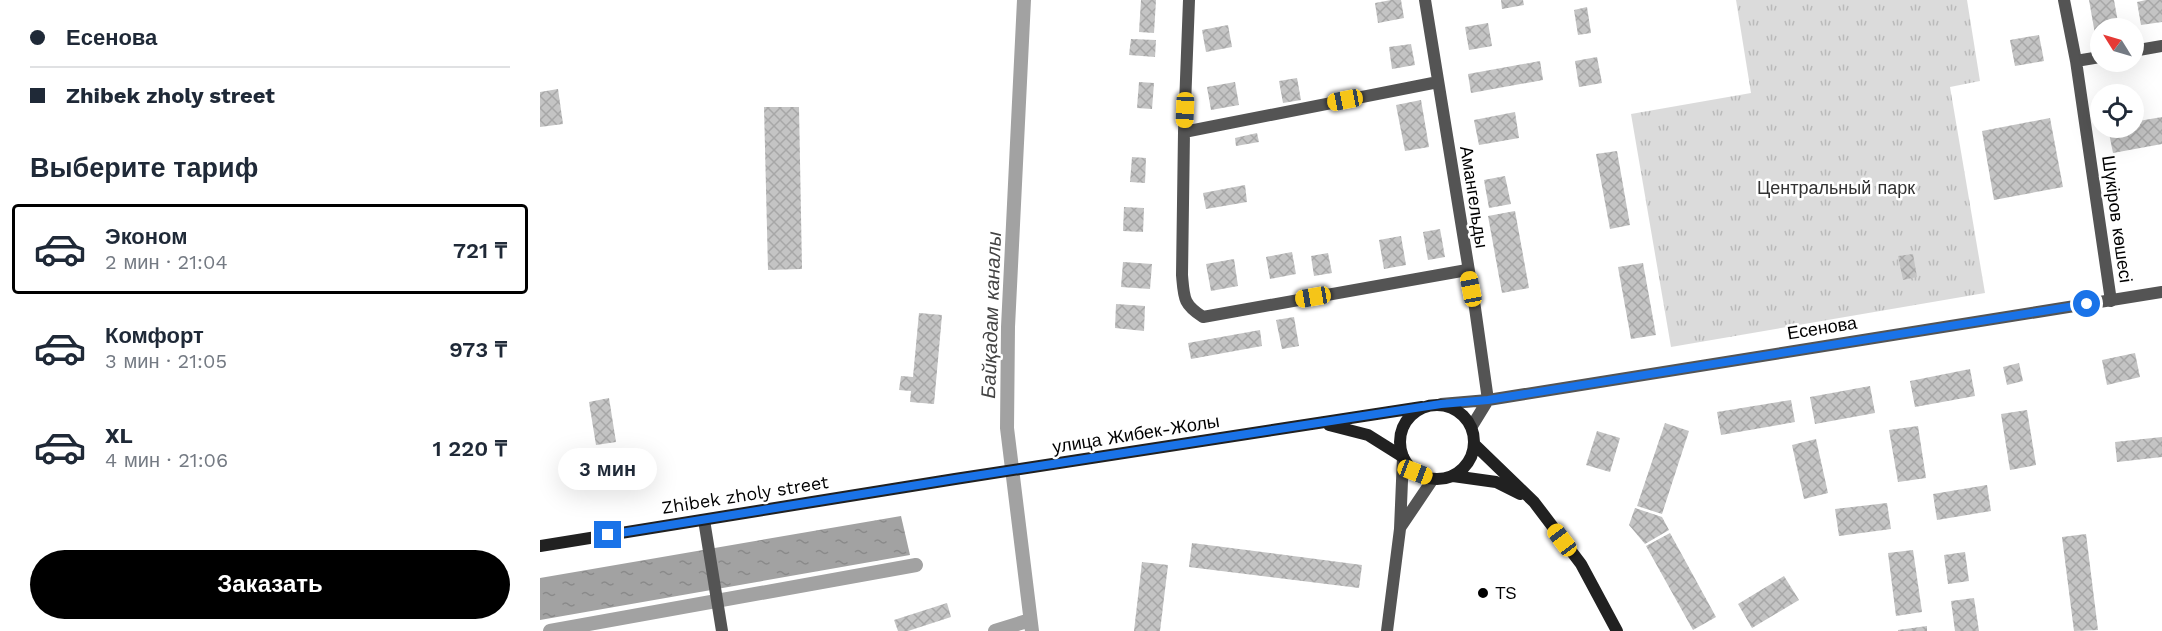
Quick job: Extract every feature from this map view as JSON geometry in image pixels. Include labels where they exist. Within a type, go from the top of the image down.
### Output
[{"type":"main road","points":[[1403,457],[1400,438],[1407,420],[1422,407],[1441,404],[1460,411],[1472,426],[1475,446],[1468,464],[1452,476]]},
{"type":"main road","name":"улица Жибек-Жолы","points":[[955,479],[1422,407]]},
{"type":"main road","points":[[1322,423],[1368,435],[1403,457],[1415,472],[1433,479],[1452,476],[1497,482],[1534,502]]},
{"type":"main road","points":[[1475,446],[1534,502],[1581,564],[1617,631]]},
{"type":"main road","name":"Zhibek zholy street","points":[[540,546],[955,479]]},
{"type":"street","points":[[1189,0],[1182,275],[1184,297],[1189,307],[1203,317],[1467,270]]},
{"type":"street","name":"Амангельды","points":[[1425,0],[1488,400]]},
{"type":"street","name":"Шүкіров көшесі","points":[[2064,0],[2076,61],[2111,300]]},
{"type":"street","points":[[2144,49],[2162,46]]},
{"type":"street","points":[[2076,61],[2090,59]]},
{"type":"street","points":[[1184,132],[1438,82]]},
{"type":"street","name":"Есенова","points":[[1441,404],[1488,400],[2162,292]]},
{"type":"street","points":[[1472,426],[1488,400]]},
{"type":"street","points":[[1387,631],[1400,529],[1403,457]]},
{"type":"street","points":[[1400,529],[1433,479]]},
{"type":"street","points":[[705,520],[721,627]]},
{"type":"green space","name":"Центральный парк","points":[[1736,0],[1967,0],[1980,81],[1950,87],[1985,293],[1671,347],[1631,114],[1751,93]]},
{"type":"water","points":[[901,516],[910,555],[540,620],[540,578]]},
{"type":"building","points":[[1141,0],[1156,0],[1154,33],[1139,32]]},
{"type":"building","points":[[1401,0],[1404,18],[1378,23],[1375,3]]},
{"type":"building","points":[[1501,0],[1523,0],[1524,5],[1502,9]]},
{"type":"building","points":[[2089,0],[2114,0],[2117,18],[2092,18]]},
{"type":"building","points":[[2162,0],[2162,22],[2144,25],[2144,18],[2140,18],[2137,2]]},
{"type":"building","points":[[1587,7],[1591,33],[1578,35],[1574,10]]},
{"type":"building","points":[[1488,23],[1492,46],[1469,50],[1465,27]]},
{"type":"building","points":[[1228,25],[1232,47],[1206,52],[1202,30]]},
{"type":"building","points":[[2039,35],[2044,61],[2015,66],[2010,40]]},
{"type":"building","points":[[1131,39],[1156,40],[1155,57],[1129,55]]},
{"type":"building","points":[[1411,44],[1415,65],[1392,69],[1389,47]]},
{"type":"building","points":[[1597,57],[1602,83],[1579,87],[1575,61]]},
{"type":"building","points":[[1540,61],[1543,80],[1471,93],[1468,74]]},
{"type":"building","points":[[1297,78],[1301,100],[1283,103],[1279,81]]},
{"type":"building","points":[[1139,82],[1154,83],[1152,109],[1137,108]]},
{"type":"building","points":[[1235,82],[1239,105],[1211,110],[1207,87]]},
{"type":"building","points":[[558,89],[563,124],[540,127],[540,92]]},
{"type":"building","points":[[1421,100],[1429,147],[1405,151],[1396,105]]},
{"type":"building","points":[[764,107],[799,107],[802,269],[768,270]]},
{"type":"building","points":[[1515,112],[1519,138],[1479,145],[1474,120]]},
{"type":"building","points":[[2162,117],[2162,144],[2113,153],[2110,138],[2144,138],[2144,120]]},
{"type":"building","points":[[2050,118],[2063,187],[1994,200],[1982,131]]},
{"type":"building","points":[[1257,133],[1259,142],[1236,146],[1235,138]]},
{"type":"building","points":[[1617,151],[1630,225],[1610,229],[1596,154]]},
{"type":"building","points":[[1132,157],[1146,158],[1145,183],[1130,182]]},
{"type":"building","points":[[1505,176],[1511,204],[1489,208],[1484,180]]},
{"type":"building","points":[[1245,185],[1247,202],[1206,209],[1203,193]]},
{"type":"building","points":[[1124,207],[1144,208],[1143,232],[1123,231]]},
{"type":"building","points":[[1515,211],[1529,288],[1502,293],[1488,216]]},
{"type":"building","points":[[1440,229],[1445,257],[1428,260],[1423,232]]},
{"type":"building","points":[[1401,236],[1406,265],[1384,269],[1379,240]]},
{"type":"building","points":[[1292,252],[1296,274],[1270,279],[1266,257]]},
{"type":"building","points":[[1328,253],[1332,273],[1314,276],[1311,256]]},
{"type":"building","points":[[1913,254],[1917,277],[1903,280],[1898,256]]},
{"type":"building","points":[[1234,259],[1238,286],[1211,291],[1206,264]]},
{"type":"building","points":[[1123,262],[1152,264],[1150,289],[1121,287]]},
{"type":"building","points":[[1643,263],[1656,335],[1631,339],[1618,267]]},
{"type":"building","points":[[1116,304],[1145,306],[1144,331],[1115,328]]},
{"type":"building","points":[[919,313],[942,315],[934,404],[910,402],[911,391],[899,390],[901,376],[913,377]]},
{"type":"building","points":[[1294,317],[1299,346],[1282,349],[1276,320]]},
{"type":"building","points":[[1260,330],[1262,346],[1191,359],[1188,343]]},
{"type":"building","points":[[2135,353],[2140,377],[2107,385],[2102,360]]},
{"type":"building","points":[[2019,363],[2023,381],[2007,385],[2003,367]]},
{"type":"building","points":[[1970,369],[1975,396],[1915,407],[1910,381]]},
{"type":"building","points":[[1870,386],[1875,413],[1815,424],[1810,397]]},
{"type":"building","points":[[609,398],[616,442],[596,445],[589,402]]},
{"type":"building","points":[[1791,400],[1795,422],[1721,435],[1717,412]]},
{"type":"building","points":[[2027,410],[2036,465],[2010,470],[2001,414]]},
{"type":"building","points":[[1665,423],[1689,431],[1662,514],[1637,506]]},
{"type":"building","points":[[1918,426],[1926,478],[1898,482],[1889,430]]},
{"type":"building","points":[[1597,431],[1620,438],[1610,472],[1586,465]]},
{"type":"building","points":[[2162,437],[2162,457],[2117,462],[2115,442]]},
{"type":"building","points":[[1816,439],[1828,493],[1804,499],[1792,445]]},
{"type":"building","points":[[1987,485],[1991,511],[1937,520],[1933,494]]},
{"type":"building","points":[[1887,503],[1891,529],[1839,536],[1835,509]]},
{"type":"building","points":[[1635,508],[1662,517],[1669,530],[1645,544],[1629,525]]},
{"type":"building","points":[[1670,533],[1716,617],[1693,630],[1646,546]]},
{"type":"building","points":[[2086,534],[2098,630],[2074,631],[2062,537]]},
{"type":"building","points":[[1192,543],[1362,565],[1359,588],[1189,567]]},
{"type":"building","points":[[1913,550],[1922,612],[1896,616],[1888,553]]},
{"type":"building","points":[[1965,552],[1969,581],[1948,584],[1944,555]]},
{"type":"building","points":[[1142,562],[1168,565],[1160,631],[1134,631]]},
{"type":"building","points":[[1784,576],[1799,600],[1752,628],[1738,604]]},
{"type":"building","points":[[1974,598],[1979,631],[1955,631],[1951,601]]},
{"type":"building","points":[[947,603],[951,617],[908,631],[898,631],[894,620]]},
{"type":"building","points":[[1927,626],[1927,631],[1898,631],[1898,630]]},
{"type":"waterway","name":"Байқадам каналы","points":[[1024,0],[1008,327],[1007,428],[1032,631]]},
{"type":"waterway","points":[[550,631],[916,565]]},
{"type":"waterway","points":[[995,631],[1030,620]]},
{"type":"place","name":"TS","points":[[1483,593]]},
{"type":"route","points":[[608,535],[1441,404],[1488,400],[2087,304]]}]
